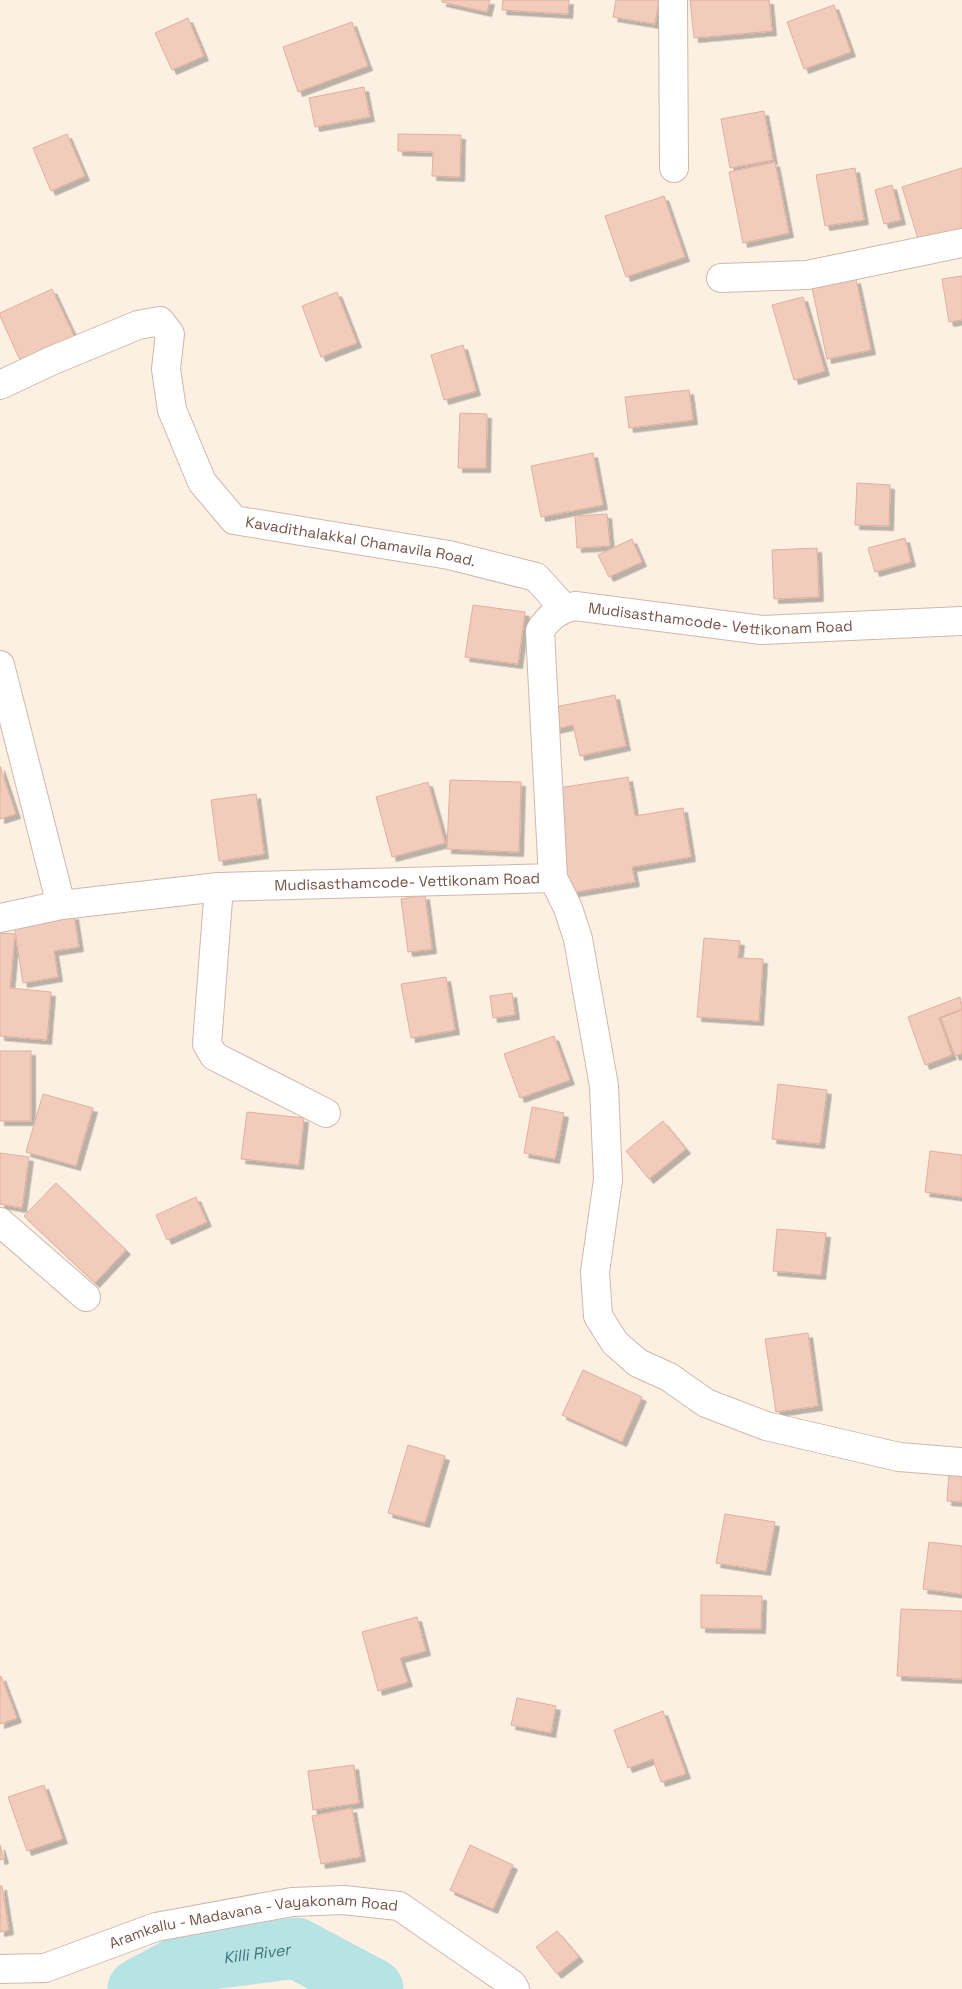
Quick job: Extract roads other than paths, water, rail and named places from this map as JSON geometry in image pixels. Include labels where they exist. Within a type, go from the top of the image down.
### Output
[{"type":"street","points":[[673,0],[674,168]]},
{"type":"street","points":[[721,278],[807,275],[962,243]]},
{"type":"street","name":"Kavadithalakkal Chamavila Road.","points":[[0,385],[138,325],[160,321],[170,334],[166,369],[172,410],[202,482],[234,520],[448,555],[536,577],[564,608]]},
{"type":"street","name":"Mudisasthamcode- Vettikonam Road","points":[[0,918],[61,905],[219,887],[554,878],[540,631],[546,621],[564,608],[575,606],[762,630],[962,621]]},
{"type":"street","points":[[0,665],[61,905]]},
{"type":"street","points":[[554,878],[568,908],[578,939],[604,1086],[608,1180],[595,1272],[598,1316],[615,1343],[638,1363],[669,1377],[706,1403],[766,1426],[899,1457],[962,1462]]},
{"type":"street","points":[[219,887],[207,1044],[214,1056],[326,1112]]},
{"type":"street","points":[[0,1222],[86,1297]]},
{"type":"street","name":"Aramkallu - Madavana - Vayakonam Road","points":[[0,1969],[45,1968],[156,1927],[292,1902],[343,1900],[399,1906],[512,1984],[515,1989]]},
{"type":"waterway","name":"Killi River","points":[[138,1989],[188,1962],[296,1948],[373,1989]]},
{"type":"waterway","points":[[352,1989],[360,1982]]}]
